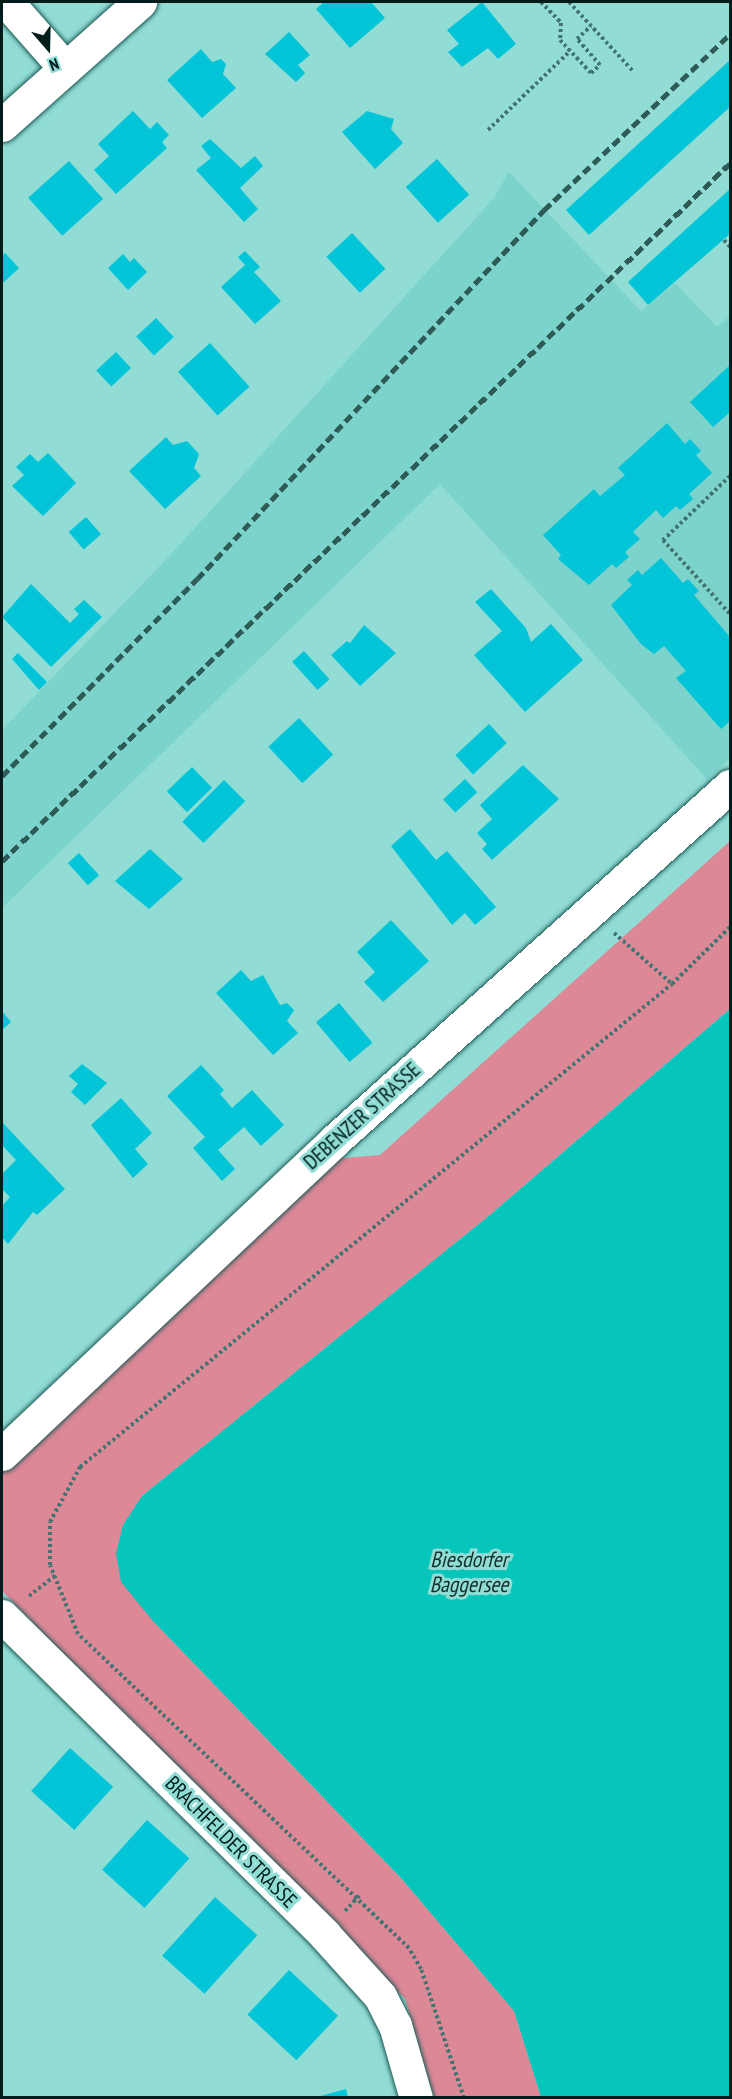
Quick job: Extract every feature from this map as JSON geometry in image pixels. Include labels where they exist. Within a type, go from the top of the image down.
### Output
[{"type":"street","points":[[7,2],[66,68]]},
{"type":"street","points":[[2,126],[140,2]]},
{"type":"street","name":"DEBENZER STRASSE","points":[[2,1454],[328,1146],[730,786]]},
{"type":"street","name":"BRACHFELDER STRASSE","points":[[2,1616],[324,1934],[380,1996],[395,2025],[416,2097]]},
{"type":"path","points":[[541,2],[561,23],[560,40],[591,73],[600,65],[577,39],[591,26]]},
{"type":"path","points":[[569,2],[632,70]]},
{"type":"path","points":[[488,130],[570,51]]},
{"type":"path","points":[[724,240],[730,247]]},
{"type":"path","points":[[730,476],[663,540],[730,614]]},
{"type":"path","points":[[589,912],[672,984]]},
{"type":"path","points":[[464,2097],[421,1969],[409,1948],[78,1634],[50,1565],[50,1522],[80,1467],[672,984],[730,927]]},
{"type":"shaded area","points":[[509,172],[641,311],[675,283],[717,327],[730,316],[730,758],[707,779],[440,484],[2,908],[2,730],[174,551],[494,198]]},
{"type":"shaded area","points":[[730,841],[730,1009],[490,1215],[142,1496],[153,1621],[401,1878],[514,2011],[541,2097],[434,2097],[405,1999],[2,1591],[2,1469],[332,1159],[380,1155]]},
{"type":"water","name":"Biesdorfer Baggersee","points":[[730,1009],[730,2097],[541,2097],[514,2011],[401,1878],[153,1621],[121,1582],[116,1554],[123,1525],[142,1496],[490,1215]]},
{"type":"building","points":[[324,2],[371,2],[385,18],[350,48],[316,9]]},
{"type":"building","points":[[482,2],[516,44],[498,59],[488,48],[462,67],[448,52],[459,44],[447,30]]},
{"type":"building","points":[[289,32],[310,55],[298,65],[305,73],[296,82],[265,54]]},
{"type":"building","points":[[201,49],[212,62],[221,59],[226,64],[223,74],[236,88],[202,118],[167,80]]},
{"type":"building","points":[[730,60],[730,107],[589,235],[566,210]]},
{"type":"building","points":[[133,111],[150,129],[157,122],[169,135],[162,142],[167,148],[116,194],[94,170],[109,156],[98,144]]},
{"type":"building","points":[[367,111],[394,119],[391,129],[403,143],[375,169],[342,132]]},
{"type":"building","points":[[210,139],[241,168],[255,156],[263,166],[240,188],[258,209],[244,222],[196,170],[211,158],[201,146]]},
{"type":"building","points":[[437,159],[469,195],[438,223],[406,187]]},
{"type":"building","points":[[69,161],[103,199],[62,236],[28,198]]},
{"type":"building","points":[[730,189],[730,234],[648,305],[628,282]]},
{"type":"building","points":[[352,233],[385,269],[360,293],[326,257]]},
{"type":"building","points":[[245,251],[260,267],[254,272],[281,301],[255,324],[221,287],[245,265],[238,257]]},
{"type":"building","points":[[5,253],[19,268],[2,284],[2,256]]},
{"type":"building","points":[[123,254],[130,262],[134,258],[147,272],[128,290],[108,268]]},
{"type":"building","points":[[156,318],[174,337],[154,355],[136,336]]},
{"type":"building","points":[[210,343],[249,387],[218,416],[178,372]]},
{"type":"building","points":[[116,352],[131,368],[111,387],[96,370]]},
{"type":"building","points":[[730,365],[730,412],[713,427],[690,402]]},
{"type":"building","points":[[667,423],[685,444],[690,439],[701,451],[696,455],[712,473],[689,494],[693,499],[680,510],[676,506],[663,518],[656,510],[633,532],[640,539],[625,552],[629,557],[616,568],[612,564],[589,585],[558,559],[561,555],[543,535],[594,489],[600,496],[625,475],[618,468]]},
{"type":"building","points":[[166,437],[173,445],[187,441],[199,454],[194,468],[201,476],[165,509],[129,471]]},
{"type":"building","points":[[48,453],[76,483],[43,516],[12,486],[24,475],[16,467],[30,454],[38,462]]},
{"type":"building","points":[[86,517],[101,534],[84,549],[69,532]]},
{"type":"building","points":[[661,558],[683,583],[688,579],[699,591],[694,595],[730,637],[730,721],[721,729],[676,678],[686,671],[664,646],[654,654],[641,644],[611,605],[632,585],[627,580],[638,570],[642,575]]},
{"type":"building","points":[[31,584],[70,623],[79,614],[74,609],[84,600],[102,617],[51,667],[2,617]]},
{"type":"building","points":[[491,589],[526,628],[531,642],[551,624],[583,660],[525,712],[474,655],[502,631],[475,602]]},
{"type":"building","points":[[364,625],[396,653],[360,686],[331,655],[347,641],[350,643]]},
{"type":"building","points":[[304,651],[329,679],[318,690],[292,662]]},
{"type":"building","points":[[18,653],[47,682],[39,690],[12,659]]},
{"type":"building","points":[[299,718],[333,755],[302,783],[268,747]]},
{"type":"building","points":[[489,724],[507,743],[473,774],[455,755]]},
{"type":"building","points":[[523,765],[559,799],[492,860],[482,849],[487,844],[477,833],[492,819],[480,805]]},
{"type":"building","points":[[192,767],[212,788],[187,812],[167,791]]},
{"type":"building","points":[[465,779],[477,792],[455,813],[443,799]]},
{"type":"building","points":[[224,780],[245,801],[203,843],[182,822]]},
{"type":"building","points":[[410,829],[436,860],[447,851],[496,907],[475,925],[465,913],[452,925],[391,846]]},
{"type":"building","points":[[150,849],[183,879],[149,909],[115,881]]},
{"type":"building","points":[[79,853],[99,875],[88,885],[68,863]]},
{"type":"building","points":[[391,920],[429,961],[383,1002],[364,982],[375,972],[357,952]]},
{"type":"building","points":[[241,970],[251,981],[263,975],[280,1005],[287,1003],[294,1010],[287,1021],[298,1033],[273,1055],[216,993]]},
{"type":"building","points":[[339,1003],[372,1043],[349,1062],[316,1022]]},
{"type":"building","points":[[2,1011],[11,1022],[2,1030]]},
{"type":"building","points":[[82,1064],[107,1083],[85,1105],[71,1092],[78,1084],[69,1076]]},
{"type":"building","points":[[201,1065],[224,1090],[220,1094],[232,1108],[252,1090],[284,1125],[261,1146],[244,1127],[218,1150],[235,1169],[222,1181],[193,1148],[205,1137],[167,1096]]},
{"type":"building","points":[[121,1098],[152,1133],[135,1149],[148,1164],[133,1178],[91,1125]]},
{"type":"building","points":[[2,1122],[65,1189],[37,1215],[33,1212],[8,1244],[2,1237],[2,1206],[10,1197],[2,1189],[2,1174],[16,1160],[2,1145]]},
{"type":"building","points":[[70,1748],[113,1787],[74,1830],[31,1791]]},
{"type":"building","points":[[147,1820],[189,1858],[145,1908],[102,1870]]},
{"type":"building","points":[[215,1897],[257,1935],[204,1994],[162,1956]]},
{"type":"building","points":[[289,1970],[338,2016],[296,2060],[247,2015]]},
{"type":"building","points":[[346,2089],[348,2098],[317,2098],[317,2097]]},
{"type":"railway","points":[[2,776],[197,579],[544,210],[730,34]]},
{"type":"railway","points":[[2,861],[730,163]]}]
